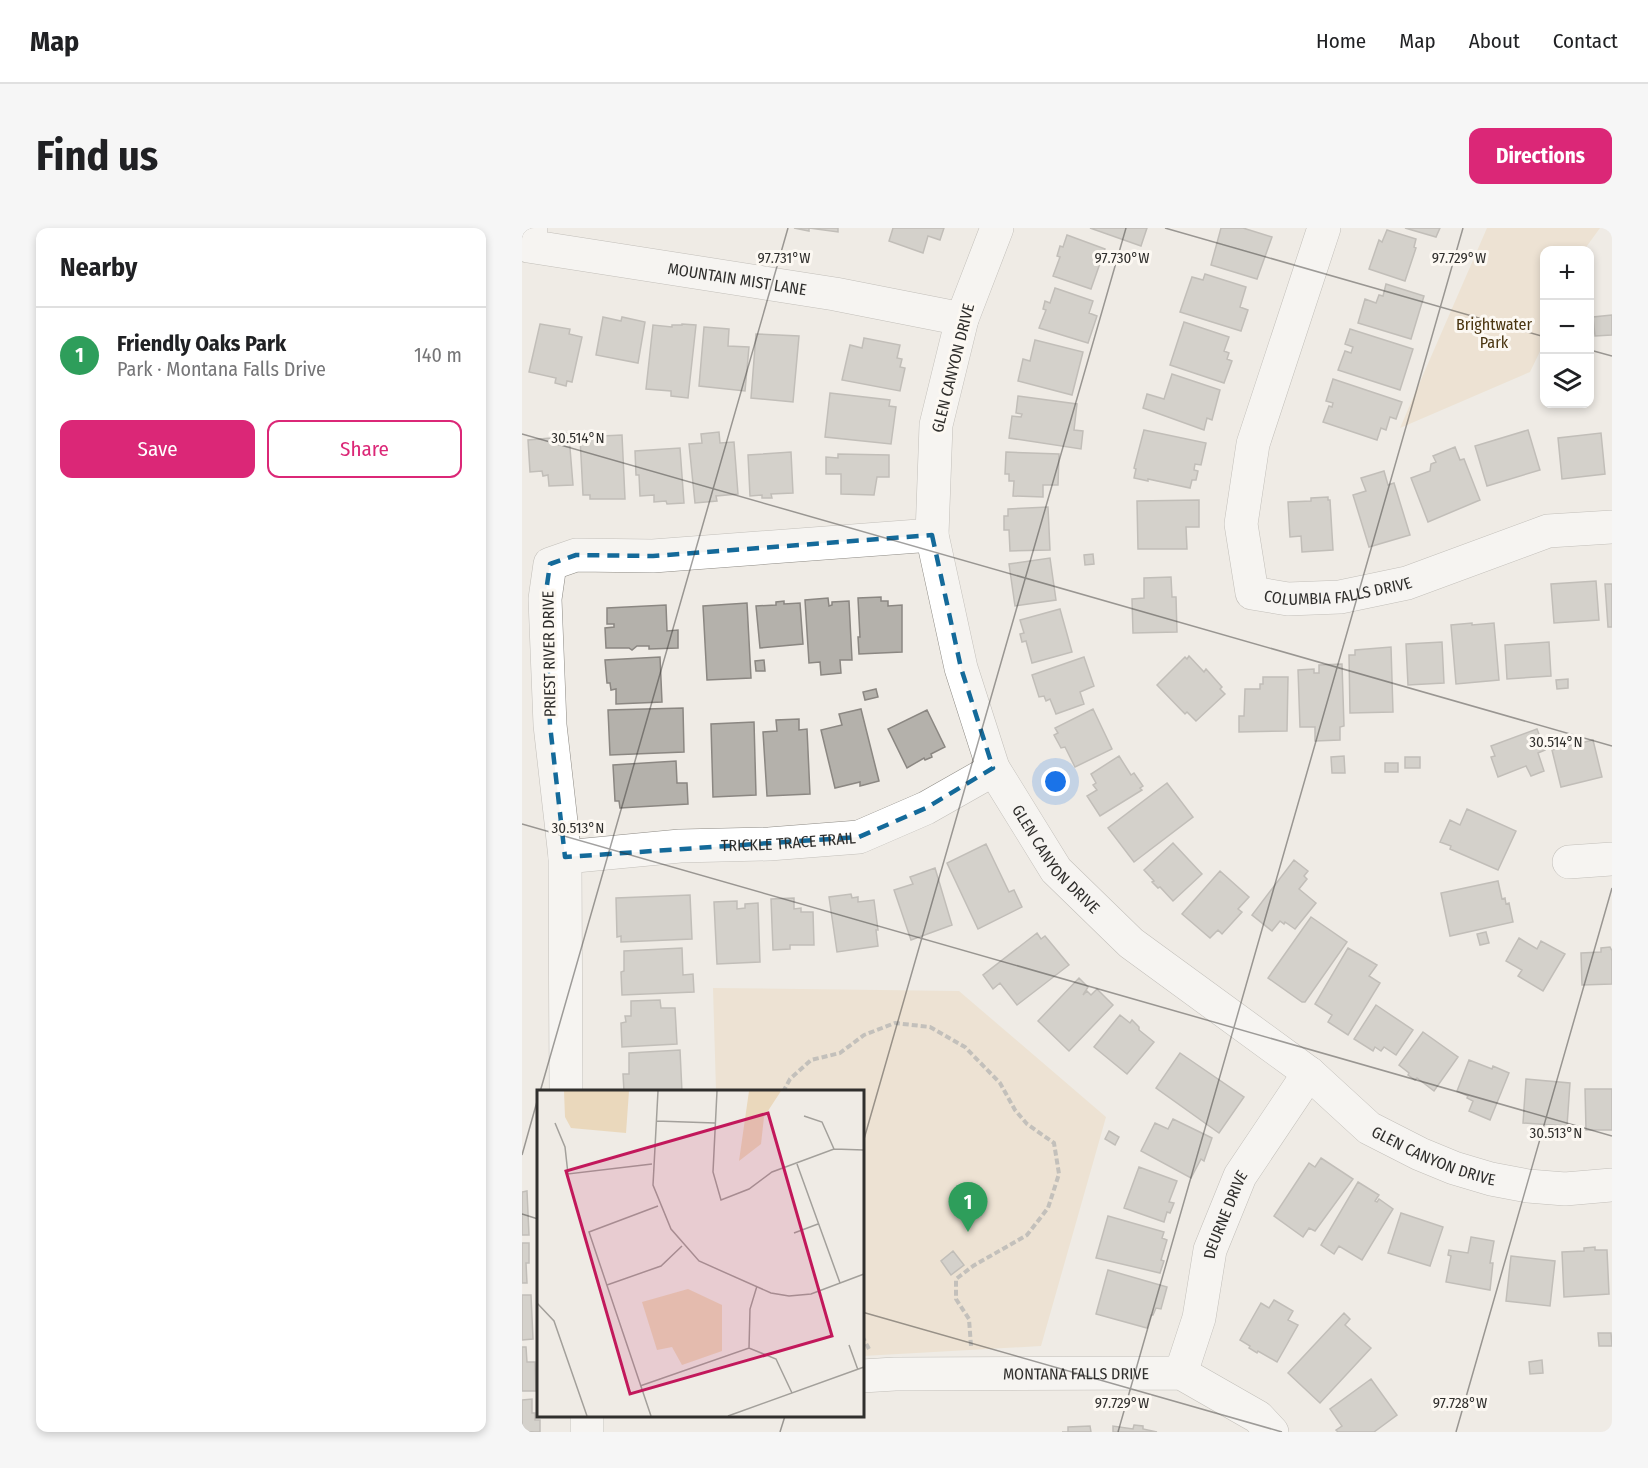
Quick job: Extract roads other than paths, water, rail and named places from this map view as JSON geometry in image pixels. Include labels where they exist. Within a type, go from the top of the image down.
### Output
[{"type":"street","name":"MOUNTAIN MIST LANE","points":[[531,228],[528,246],[835,294],[962,319]]},
{"type":"street","name":"GLEN CANYON DRIVE","points":[[997,228],[962,319],[936,425],[932,535],[961,668],[993,768],[1056,870],[1131,943],[1309,1073],[1369,1128],[1420,1154],[1454,1168],[1491,1179],[1528,1186],[1565,1189],[1612,1185]]},
{"type":"street","name":"COLUMBIA FALLS DRIVE","points":[[1324,228],[1253,444],[1241,524],[1252,593],[1288,599],[1340,597],[1407,583],[1548,531],[1612,526]]},
{"type":"street","name":"PRIEST RIVER DRIVE","points":[[566,1090],[565,857],[550,725],[545,599],[550,564],[576,555],[653,556],[932,535]]},
{"type":"street","name":"TRICKLE TRACE TRAIL","points":[[565,857],[680,846],[769,844],[859,837],[926,808],[993,768]]},
{"type":"street","points":[[1569,862],[1612,859]]},
{"type":"street","name":"DEURNE DRIVE","points":[[1181,1373],[1198,1318],[1210,1250],[1240,1176],[1309,1073]]},
{"type":"street","points":[[1181,1373],[1258,1417],[1272,1432]]},
{"type":"street","name":"MONTANA FALLS DRIVE","points":[[864,1376],[1181,1373]]},
{"type":"place","name":"Friendly Oaks Park","points":[[968,1232]]},
{"type":"park label","name":"Brightwater Park","points":[[1494,333]]}]
